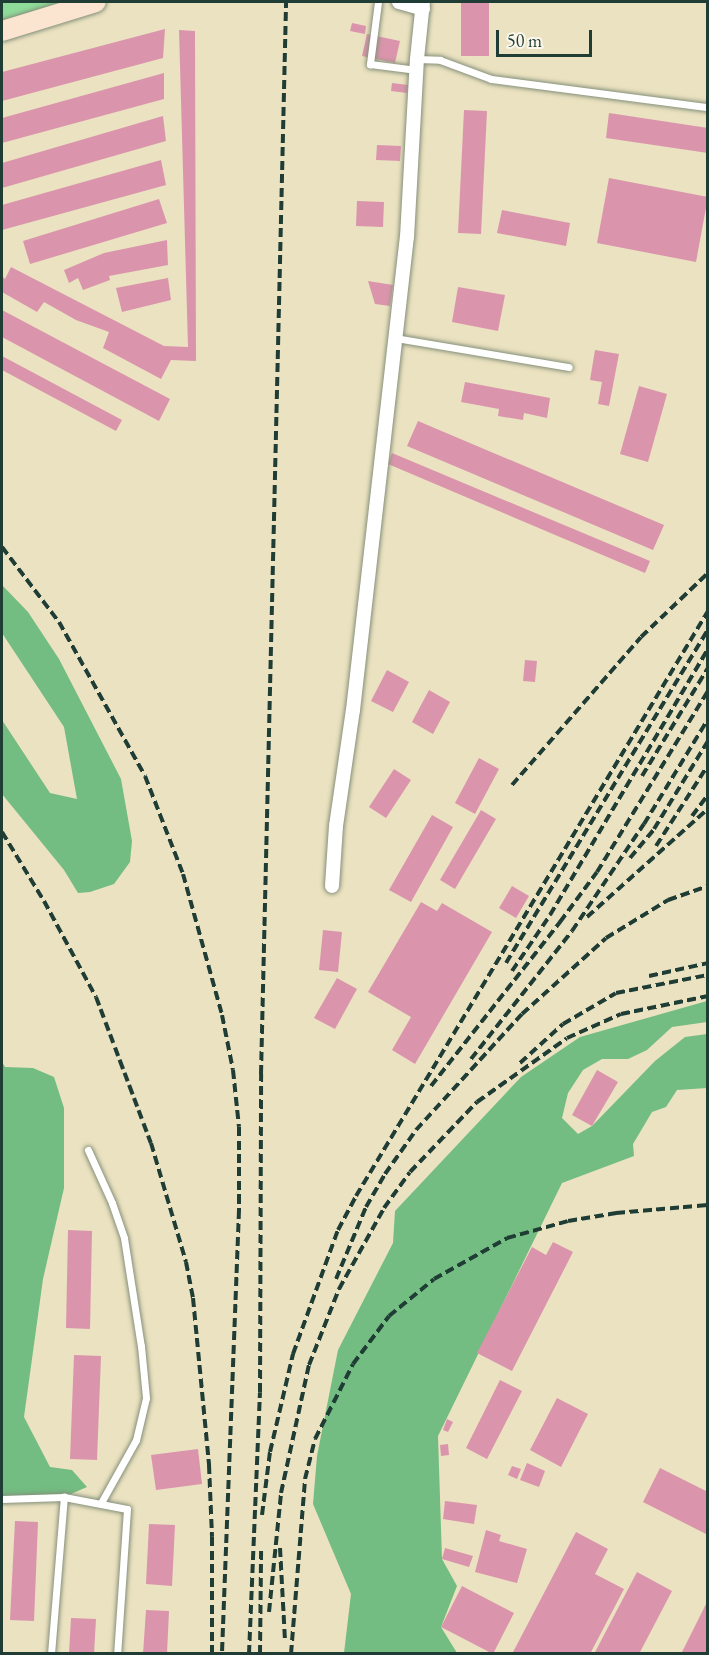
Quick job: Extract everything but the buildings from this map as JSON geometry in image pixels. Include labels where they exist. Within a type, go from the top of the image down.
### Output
[{"type":"main road","points":[[2,31],[96,2]]},
{"type":"street","points":[[332,886],[336,826],[353,710],[407,237],[417,64],[423,5],[399,2]]},
{"type":"lane","points":[[378,2],[370,64],[417,64],[440,60],[491,79],[708,107]]},
{"type":"lane","points":[[395,338],[569,367]]},
{"type":"lane","points":[[88,1150],[124,1238],[141,1346],[146,1398],[136,1440],[101,1503]]},
{"type":"lane","points":[[51,1653],[64,1497]]},
{"type":"lane","points":[[2,1499],[64,1497],[127,1509],[117,1653]]},
{"type":"green space","points":[[2,2],[63,2],[2,21]]},
{"type":"green space","points":[[2,585],[28,612],[59,659],[121,779],[132,841],[130,862],[114,884],[90,892],[78,893],[64,870],[2,794],[2,720],[50,793],[77,799],[64,727],[2,633]]},
{"type":"green space","points":[[707,1001],[707,1022],[672,1027],[647,1050],[628,1059],[602,1059],[583,1070],[568,1093],[562,1118],[578,1134],[592,1126],[655,1061],[685,1037],[707,1034],[707,1088],[677,1090],[666,1107],[652,1112],[633,1144],[634,1156],[562,1183],[438,1436],[442,1559],[457,1586],[441,1627],[457,1653],[344,1653],[351,1594],[313,1504],[317,1456],[338,1350],[393,1243],[395,1211],[521,1077],[580,1037]]},
{"type":"green space","points":[[2,1062],[5,1067],[33,1068],[54,1077],[64,1108],[64,1188],[43,1279],[24,1417],[50,1467],[72,1470],[87,1487],[64,1497],[26,1498],[2,1503]]},
{"type":"railway","points":[[249,1654],[260,1392],[261,1074],[286,2]]},
{"type":"railway","points":[[2,547],[59,622],[145,776],[183,874],[222,1015],[233,1070],[239,1127],[239,1210],[222,1654]]},
{"type":"railway","points":[[512,785],[641,637],[708,573]]},
{"type":"railway","points":[[262,1515],[270,1452],[293,1354],[338,1230],[356,1196],[708,611]]},
{"type":"railway","points":[[506,963],[708,630]]},
{"type":"railway","points":[[512,971],[550,915],[708,649]]},
{"type":"railway","points":[[642,776],[708,668]]},
{"type":"railway","points":[[431,1086],[597,872],[708,691]]},
{"type":"railway","points":[[471,1059],[572,931],[644,824],[708,719]]},
{"type":"railway","points":[[630,858],[654,829],[708,741]]},
{"type":"railway","points":[[656,846],[708,765]]},
{"type":"railway","points":[[692,816],[708,795]]},
{"type":"railway","points":[[587,917],[708,809]]},
{"type":"railway","points":[[2,832],[44,901],[96,997],[151,1143],[186,1262],[193,1298],[209,1465],[212,1537],[212,1654]]},
{"type":"railway","points":[[336,1279],[366,1207],[385,1174],[416,1130],[522,1014],[606,938],[668,900],[708,886]]},
{"type":"railway","points":[[649,976],[708,963]]},
{"type":"railway","points":[[520,1063],[563,1024],[616,993],[708,975]]},
{"type":"railway","points":[[269,1612],[281,1493],[309,1365],[339,1289],[384,1208],[410,1172],[477,1102],[567,1038],[621,1014],[708,996]]},
{"type":"railway","points":[[291,1654],[305,1479],[315,1439],[353,1364],[389,1316],[434,1279],[507,1238],[568,1221],[616,1213],[708,1205]]},
{"type":"railway","points":[[280,1548],[285,1641]]},
{"type":"railway","points":[[260,1654],[261,1551]]}]
